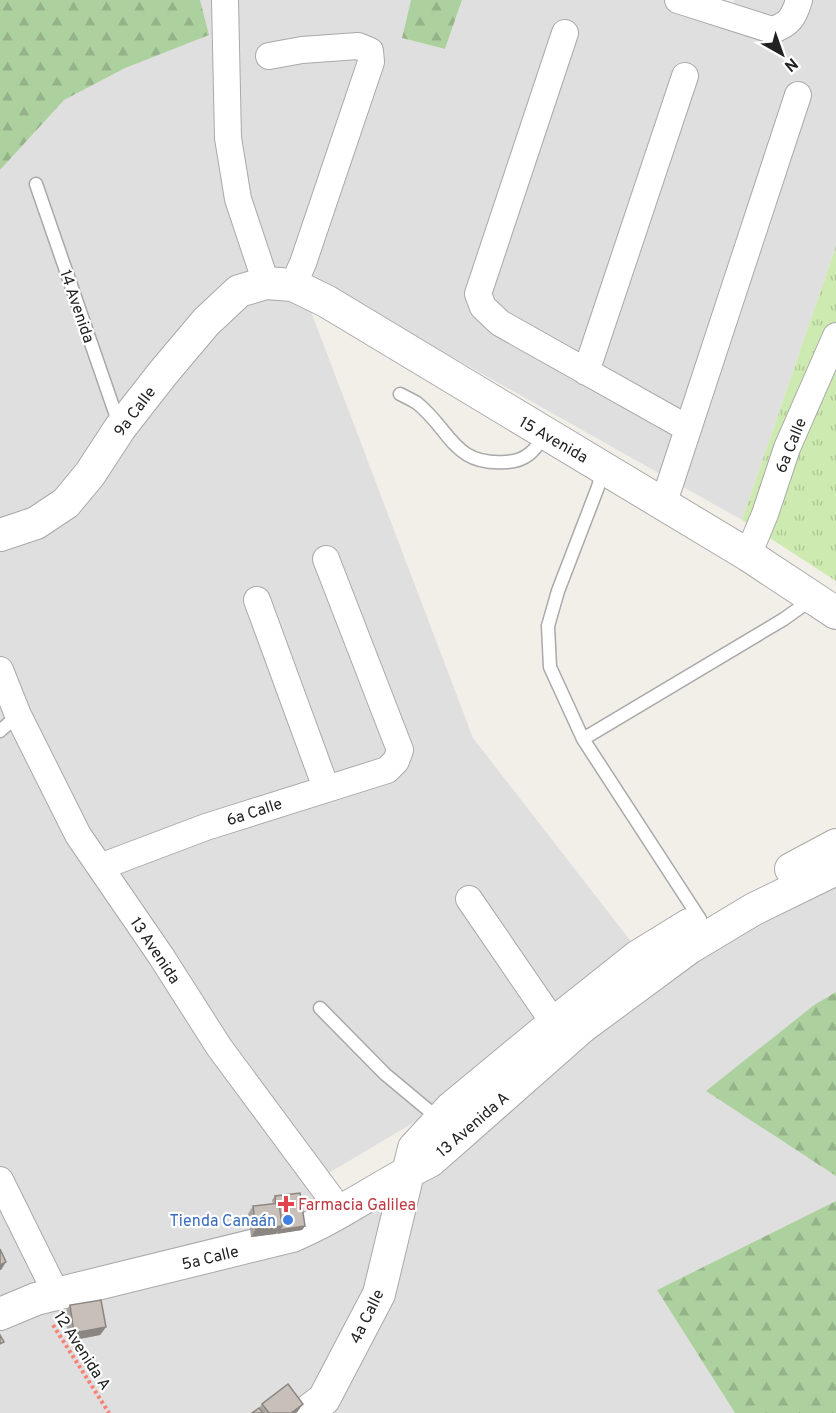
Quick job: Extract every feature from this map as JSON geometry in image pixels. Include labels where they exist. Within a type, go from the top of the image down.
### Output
[{"type":"street","points":[[225,0],[228,138],[238,199],[279,284],[303,263],[371,62],[370,51],[358,46],[302,50],[269,56]]},
{"type":"street","points":[[678,0],[772,30],[785,26],[794,14],[799,0]]},
{"type":"street","points":[[565,33],[478,294],[483,307],[500,323],[687,428]]},
{"type":"street","points":[[586,372],[685,76]]},
{"type":"street","points":[[663,505],[798,95]]},
{"type":"street","name":"9a Calle","points":[[0,535],[36,523],[66,504],[90,474],[120,428],[206,322],[239,291],[279,284]]},
{"type":"street","name":"15 Avenida","points":[[279,284],[326,301],[748,555],[825,606]]},
{"type":"street","name":"6a Calle","points":[[748,555],[788,448],[836,336]]},
{"type":"street","name":"6a Calle","points":[[100,867],[206,827],[387,770],[396,761],[400,750],[327,559]]},
{"type":"street","points":[[257,600],[326,788]]},
{"type":"street","name":"13 Avenida","points":[[0,670],[9,723],[78,835],[161,956],[219,1047],[342,1213]]},
{"type":"street","name":"13 Avenida A","points":[[409,1171],[414,1148],[451,1108],[637,957],[700,919],[836,845]]},
{"type":"street","name":"13 Avenida A","points":[[409,1171],[430,1161],[582,1027],[689,948],[754,909],[836,869]]},
{"type":"street","points":[[470,899],[554,1023]]},
{"type":"street","name":"5a Calle","points":[[0,1314],[46,1297],[292,1236],[342,1213],[409,1171]]},
{"type":"street","name":"4a Calle","points":[[321,1408],[379,1294],[409,1171]]},
{"type":"street","points":[[0,1180],[46,1297]]},
{"type":"lane","name":"14 Avenida","points":[[36,184],[120,428]]},
{"type":"lane","points":[[400,394],[417,403],[459,450],[484,462],[516,461],[527,458],[545,434]]},
{"type":"lane","points":[[603,468],[598,487],[558,591],[548,626],[550,667],[583,739],[700,919]]},
{"type":"lane","points":[[583,739],[783,619],[825,606]]},
{"type":"lane","points":[[320,1008],[384,1074],[440,1119]]},
{"type":"path","name":"12 Avenida A","points":[[46,1297],[109,1413]]},
{"type":"shaded area","points":[[0,0],[411,0],[402,38],[445,49],[462,0],[697,0],[731,11],[734,0],[836,0],[836,246],[742,520],[321,283],[307,301],[473,738],[633,944],[433,1111],[312,1183],[329,1224],[652,981],[752,925],[836,885],[836,992],[814,1005],[707,1091],[836,1176],[836,1201],[657,1290],[735,1413],[0,1413]]},
{"type":"green space","points":[[0,0],[200,0],[209,35],[125,68],[64,100],[0,170]]},
{"type":"green space","points":[[411,0],[462,0],[445,49],[402,38]]},
{"type":"green space","points":[[836,246],[836,581],[742,520]]},
{"type":"green space","points":[[836,992],[836,1176],[706,1091],[814,1005]]},
{"type":"green space","points":[[836,1201],[836,1413],[735,1413],[657,1290]]},
{"type":"building","points":[[300,1193],[305,1226],[279,1230],[282,1226],[279,1203],[276,1204],[275,1196]]},
{"type":"building","points":[[279,1203],[282,1226],[256,1229],[253,1206]]},
{"type":"building","points":[[0,1249],[6,1262],[0,1265]]},
{"type":"building","points":[[101,1300],[106,1327],[74,1333],[70,1305]]},
{"type":"building","points":[[288,1384],[303,1404],[291,1413],[269,1413],[262,1404]]},
{"type":"building","points":[[259,1408],[263,1413],[252,1413]]},
{"type":"place","name":"Farmacia Galilea","points":[[286,1204]]},
{"type":"place","name":"Tienda Canaán","points":[[288,1220]]}]
